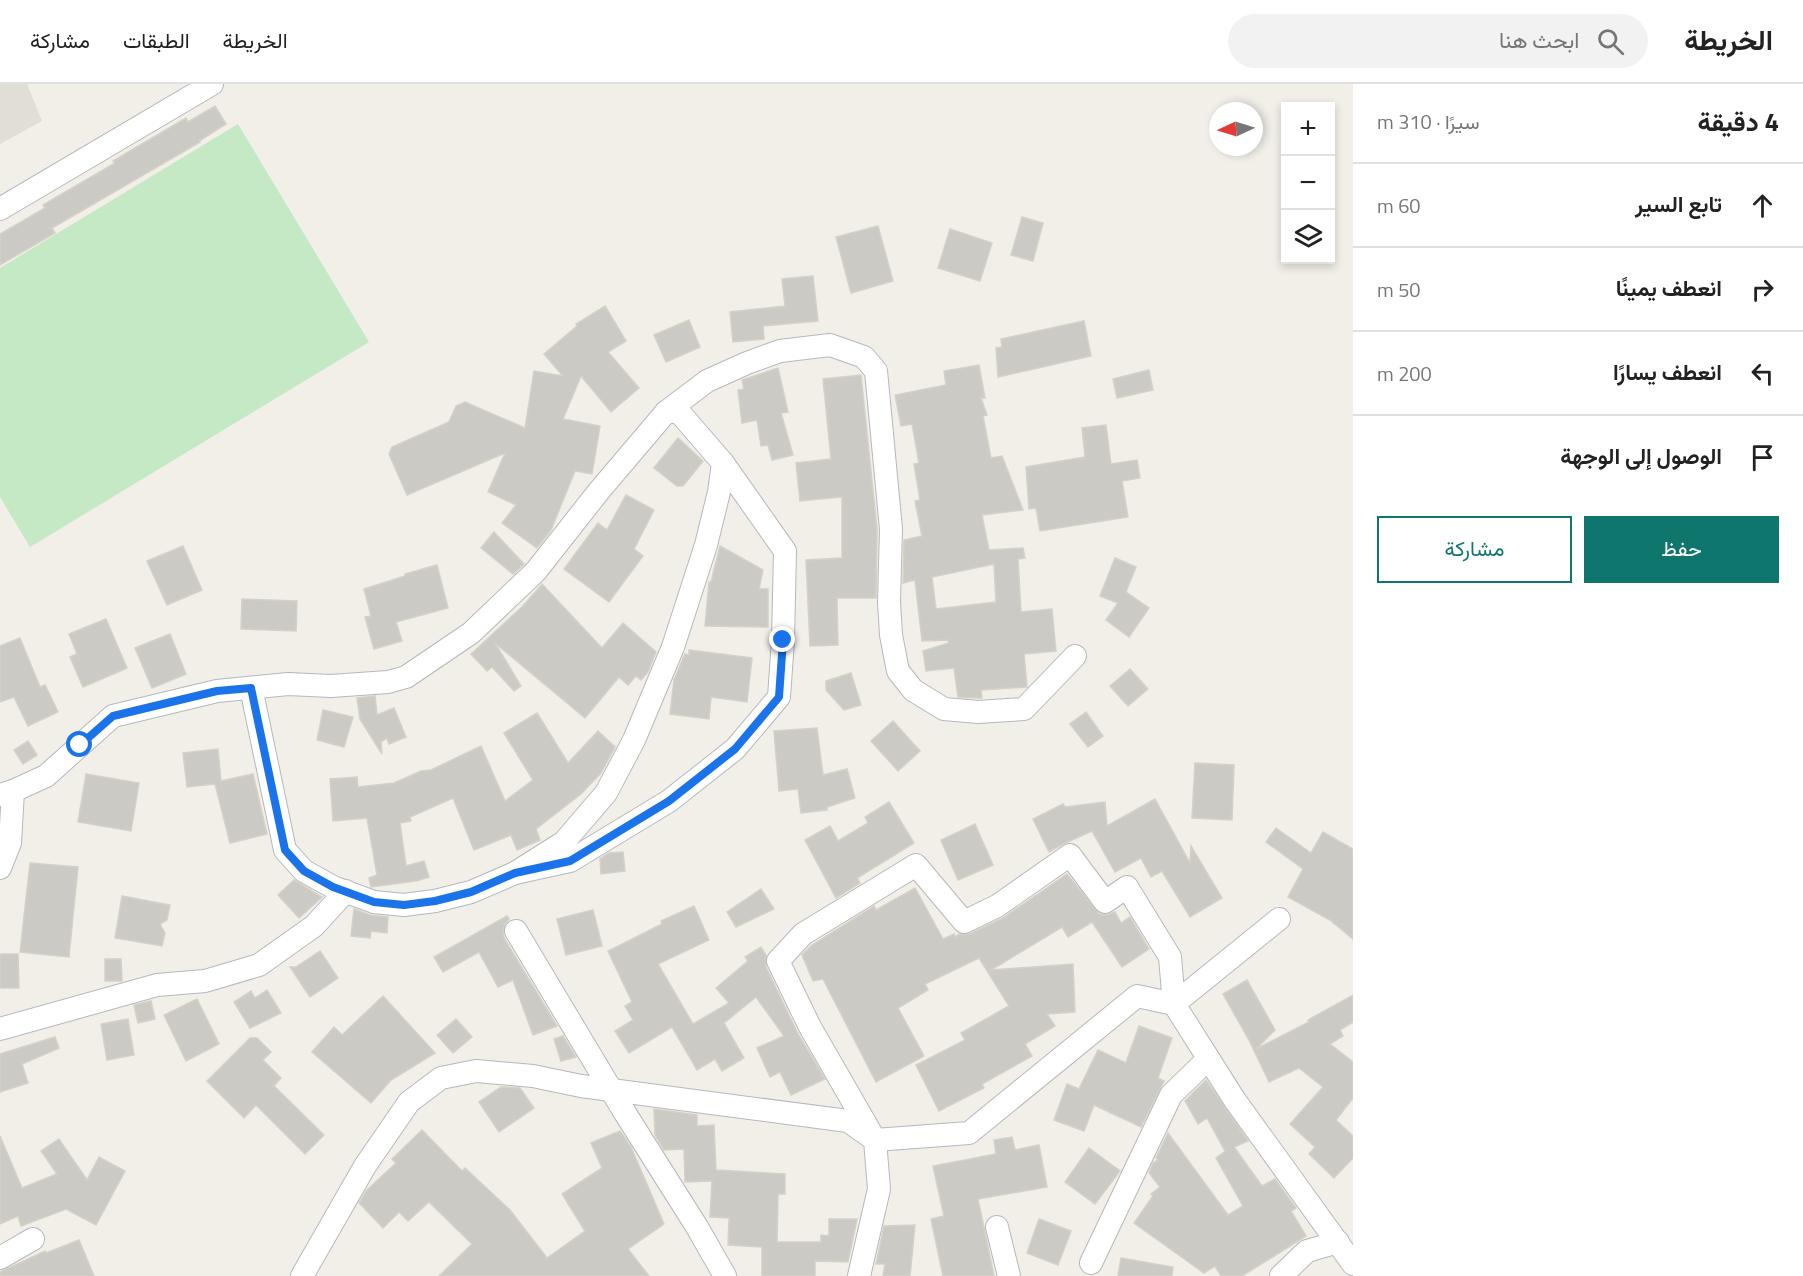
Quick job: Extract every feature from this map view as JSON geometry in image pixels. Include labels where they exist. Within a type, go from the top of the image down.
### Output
[{"type":"street","points":[[0,209],[212,84]]},
{"type":"street","points":[[0,868],[10,843],[6,793],[46,776],[113,716],[217,691],[288,684],[331,686],[377,683],[406,677],[471,633],[536,571],[599,491],[666,412],[707,381],[780,351],[830,345],[864,357],[876,370],[891,530],[889,602],[891,635],[898,671],[913,690],[944,709],[978,712],[1024,709],[1075,656]]},
{"type":"street","points":[[515,873],[570,861],[669,801],[735,749],[779,697],[785,551],[723,463],[679,412],[666,412]]},
{"type":"street","points":[[251,688],[285,850],[304,871],[374,902],[404,905],[425,903],[471,892],[515,873],[564,842],[606,793],[634,740],[673,646],[706,545],[719,492],[723,463]]},
{"type":"street","points":[[859,1276],[879,1189],[875,1140],[810,1027],[778,961],[803,934],[916,866],[964,922],[997,906],[1070,855],[1105,902],[1127,887],[1170,957],[1174,1004],[1234,1099],[1353,1264]]},
{"type":"street","points":[[0,1029],[156,985],[205,981],[259,965],[314,926],[346,891]]},
{"type":"street","points":[[1174,1004],[1279,920]]},
{"type":"street","points":[[516,931],[725,1276]]},
{"type":"street","points":[[302,1276],[365,1166],[409,1102],[441,1078],[476,1071],[533,1076],[580,1086],[848,1121],[875,1140],[969,1133],[1137,996],[1174,1004]]},
{"type":"street","points":[[1091,1263],[1171,1095],[1208,1059]]},
{"type":"street","points":[[997,1227],[1009,1276]]},
{"type":"street","points":[[0,1258],[33,1239]]},
{"type":"street","points":[[1281,1276],[1307,1251],[1338,1242]]},
{"type":"shaded area","points":[[0,84],[27,84],[42,121],[0,144]]},
{"type":"green space","points":[[238,124],[369,342],[30,547],[0,497],[0,268]]},
{"type":"building","points":[[215,106],[226,124],[200,142],[52,228],[55,233],[0,265],[0,234],[45,208],[43,205],[115,163],[113,161],[186,118],[188,122]]},
{"type":"building","points":[[1022,217],[1043,223],[1033,261],[1011,255]]},
{"type":"building","points":[[878,226],[893,281],[851,293],[836,237]]},
{"type":"building","points":[[950,229],[992,243],[980,281],[938,268]]},
{"type":"building","points":[[813,276],[818,321],[763,326],[764,339],[733,342],[730,312],[785,306],[782,279]]},
{"type":"building","points":[[605,306],[626,341],[608,352],[639,388],[611,412],[581,376],[563,419],[600,426],[592,474],[575,471],[551,530],[537,548],[502,523],[516,505],[488,492],[505,453],[407,495],[389,454],[392,447],[449,422],[456,406],[465,402],[525,428],[534,371],[563,376],[544,354],[577,326],[576,324]]},
{"type":"building","points":[[689,320],[700,347],[666,362],[654,335]]},
{"type":"building","points":[[1084,321],[1091,356],[998,377],[996,348],[1002,347],[1001,339]]},
{"type":"building","points":[[979,365],[985,398],[981,398],[987,415],[983,416],[991,458],[1002,456],[1023,510],[982,515],[989,550],[1023,548],[1025,558],[1018,559],[1021,612],[1052,609],[1056,651],[1024,654],[1027,687],[981,690],[982,698],[958,697],[954,668],[926,671],[923,651],[949,643],[948,640],[922,641],[915,580],[903,583],[904,540],[922,536],[915,501],[920,500],[914,464],[919,463],[912,424],[901,426],[895,395],[946,385],[944,371]],"holes":[[[994,564],[996,602],[936,609],[932,577]]]},
{"type":"building","points":[[778,368],[788,412],[781,413],[793,455],[772,460],[768,445],[761,446],[757,420],[742,423],[738,390],[744,389],[742,380]]},
{"type":"building","points":[[1149,370],[1153,390],[1117,398],[1113,379]]},
{"type":"building","points":[[861,375],[877,529],[876,598],[837,598],[838,645],[810,646],[806,560],[842,558],[842,497],[800,501],[796,463],[831,459],[823,379]]},
{"type":"building","points":[[1106,425],[1111,464],[1137,460],[1140,478],[1122,481],[1128,517],[1040,531],[1036,508],[1029,509],[1026,467],[1085,457],[1082,428]]},
{"type":"building","points":[[678,438],[703,461],[683,486],[677,486],[654,468]]},
{"type":"building","points":[[626,495],[654,510],[634,549],[643,556],[609,602],[564,569],[598,523],[607,530]]},
{"type":"building","points":[[494,532],[524,564],[513,574],[481,548]]},
{"type":"building","points":[[183,546],[202,590],[167,605],[147,561]]},
{"type":"building","points":[[720,546],[763,570],[759,589],[768,589],[768,627],[705,626],[709,582],[711,582]]},
{"type":"building","points":[[1115,558],[1136,567],[1126,592],[1149,608],[1129,637],[1106,620],[1118,603],[1100,596]]},
{"type":"building","points":[[437,565],[448,608],[396,622],[402,641],[374,649],[365,617],[371,616],[364,589]]},
{"type":"building","points":[[542,584],[602,648],[623,623],[656,652],[648,672],[641,680],[636,676],[628,685],[619,677],[585,718],[495,643],[521,686],[514,691],[492,667],[487,671],[471,654],[523,606]]},
{"type":"building","points":[[242,599],[297,601],[296,631],[241,629]]},
{"type":"building","points":[[106,619],[127,668],[83,687],[70,657],[77,654],[69,634]]},
{"type":"building","points":[[170,634],[186,674],[152,688],[135,648]]},
{"type":"building","points":[[20,638],[40,687],[45,685],[58,712],[28,726],[14,697],[0,702],[0,646]]},
{"type":"building","points":[[689,650],[752,658],[747,702],[711,697],[709,719],[670,714],[674,680],[685,654],[689,655]]},
{"type":"building","points":[[1130,669],[1148,689],[1128,706],[1110,686]]},
{"type":"building","points":[[851,673],[861,705],[844,710],[826,690],[826,681]]},
{"type":"building","points":[[375,696],[377,715],[394,708],[406,737],[389,744],[387,738],[381,742],[382,754],[360,719],[357,698]]},
{"type":"building","points":[[323,710],[353,717],[344,747],[317,740]]},
{"type":"building","points":[[1086,712],[1103,736],[1088,747],[1070,724]]},
{"type":"building","points":[[537,713],[568,763],[598,731],[615,747],[601,773],[581,794],[536,829],[540,840],[517,850],[511,835],[474,850],[453,798],[410,817],[411,821],[400,823],[406,866],[424,861],[429,877],[371,887],[369,878],[377,875],[367,818],[333,821],[330,779],[357,777],[358,787],[394,783],[421,771],[431,770],[481,746],[505,801],[533,780],[504,733]]},
{"type":"building","points":[[893,721],[920,751],[898,771],[871,741]]},
{"type":"building","points":[[817,728],[823,775],[847,769],[855,798],[827,807],[827,810],[801,813],[798,789],[779,791],[774,731]]},
{"type":"building","points":[[28,741],[37,755],[23,764],[14,750]]},
{"type":"building","points":[[218,749],[221,781],[253,774],[267,834],[230,843],[215,784],[187,787],[183,753]]},
{"type":"building","points":[[1195,763],[1234,765],[1232,820],[1192,818]]},
{"type":"building","points":[[86,774],[139,783],[131,831],[78,822]]},
{"type":"building","points":[[1155,799],[1190,863],[1191,846],[1222,898],[1190,917],[1162,871],[1151,877],[1141,858],[1115,872],[1092,831],[1049,852],[1033,819],[1063,804],[1065,807],[1105,802],[1107,826]]},
{"type":"building","points":[[889,802],[914,843],[857,878],[860,883],[836,898],[805,840],[830,826],[838,841],[868,823],[865,817]]},
{"type":"building","points":[[975,824],[993,865],[958,880],[941,840]]},
{"type":"building","points":[[1276,828],[1311,853],[1323,832],[1353,849],[1353,939],[1330,920],[1288,897],[1303,869],[1266,842]]},
{"type":"building","points":[[623,852],[625,871],[601,874],[600,859],[609,853]]},
{"type":"building","points":[[30,863],[78,867],[69,957],[20,952]]},
{"type":"building","points":[[1067,874],[1099,914],[1107,915],[1115,912],[1121,923],[1130,917],[1149,949],[1122,967],[1092,922],[1068,937],[1062,927],[991,970],[1073,964],[1075,1012],[1047,1014],[1055,1026],[1025,1044],[1032,1056],[982,1084],[984,1088],[939,1111],[916,1065],[965,1040],[961,1033],[1009,1006],[979,958],[925,984],[928,990],[898,1008],[924,1056],[876,1082],[823,979],[813,981],[802,955],[812,945],[874,906],[876,910],[915,888],[943,939],[954,934],[955,937],[959,934],[969,934],[1003,918]]},
{"type":"building","points":[[294,880],[322,897],[299,918],[278,895]]},
{"type":"building","points":[[761,889],[774,909],[736,927],[727,912]]},
{"type":"building","points":[[122,896],[170,905],[167,920],[160,924],[165,933],[162,946],[115,938]]},
{"type":"building","points":[[694,906],[709,940],[658,964],[693,1024],[729,1003],[716,988],[748,961],[745,957],[761,947],[766,955],[766,967],[798,1034],[825,1079],[791,1095],[780,1072],[770,1077],[757,1048],[784,1036],[756,997],[724,1023],[744,1058],[722,1071],[715,1059],[697,1070],[672,1027],[629,1053],[615,1031],[633,1020],[625,1006],[632,1002],[608,951],[662,924],[661,921]]},
{"type":"building","points":[[354,909],[370,915],[388,917],[387,933],[371,931],[370,938],[351,936]]},
{"type":"building","points":[[593,910],[602,946],[566,955],[557,919]]},
{"type":"building","points":[[507,916],[509,919],[503,931],[504,938],[557,1026],[533,1035],[513,980],[498,987],[479,952],[443,972],[434,957]]},
{"type":"building","points":[[320,951],[338,978],[310,997],[290,967],[296,967]]},
{"type":"building","points":[[0,954],[18,954],[19,988],[0,988]]},
{"type":"building","points":[[105,959],[121,959],[122,981],[105,981]]},
{"type":"building","points":[[1247,980],[1275,1030],[1256,1049],[1309,1022],[1308,1020],[1353,995],[1353,1022],[1340,1030],[1343,1036],[1330,1044],[1353,1062],[1353,1098],[1336,1120],[1353,1136],[1353,1158],[1334,1178],[1309,1154],[1315,1147],[1290,1124],[1323,1087],[1299,1068],[1269,1082],[1223,994]]},
{"type":"building","points":[[267,990],[281,1013],[250,1028],[234,1002],[251,991],[255,998]]},
{"type":"building","points":[[383,996],[435,1053],[391,1080],[371,1103],[312,1052],[334,1027],[342,1035]]},
{"type":"building","points":[[197,999],[219,1044],[186,1061],[164,1015]]},
{"type":"building","points":[[151,1001],[155,1019],[138,1023],[134,1005]]},
{"type":"building","points":[[128,1019],[134,1055],[107,1060],[101,1024]]},
{"type":"building","points":[[456,1019],[472,1037],[453,1053],[437,1035]]},
{"type":"building","points":[[1139,1026],[1172,1038],[1158,1078],[1164,1081],[1141,1127],[1094,1105],[1084,1131],[1054,1120],[1067,1084],[1079,1089],[1098,1050],[1126,1063]]},
{"type":"building","points":[[563,1036],[576,1057],[561,1061],[554,1039]]},
{"type":"building","points":[[55,1037],[59,1048],[22,1064],[28,1083],[0,1092],[0,1054]]},
{"type":"building","points":[[250,1038],[257,1038],[271,1052],[263,1060],[281,1078],[274,1086],[324,1135],[305,1154],[256,1105],[244,1118],[207,1081]]},
{"type":"building","points":[[1206,1080],[1248,1141],[1234,1147],[1262,1186],[1275,1179],[1296,1208],[1291,1211],[1306,1236],[1242,1276],[1221,1276],[1215,1266],[1204,1273],[1134,1223],[1153,1196],[1151,1194],[1160,1187],[1149,1173],[1153,1163],[1158,1160],[1156,1158],[1168,1133],[1228,1215],[1243,1206],[1216,1158],[1227,1150],[1225,1151],[1207,1118],[1198,1124],[1185,1101]]},
{"type":"building","points":[[501,1087],[520,1088],[534,1108],[499,1132],[479,1102]]},
{"type":"building","points":[[654,1109],[697,1115],[697,1126],[714,1125],[716,1170],[785,1174],[785,1194],[778,1194],[777,1242],[821,1242],[821,1235],[829,1236],[829,1219],[857,1219],[848,1262],[815,1261],[815,1276],[762,1276],[762,1247],[728,1245],[729,1218],[710,1217],[712,1181],[685,1182],[684,1149],[664,1150],[655,1135]]},
{"type":"building","points":[[422,1130],[462,1171],[465,1168],[510,1210],[547,1258],[585,1231],[562,1194],[602,1168],[591,1143],[620,1131],[631,1147],[664,1224],[628,1249],[649,1276],[439,1276],[472,1244],[429,1202],[408,1221],[399,1212],[383,1228],[359,1203],[366,1191],[396,1163],[392,1159]]},
{"type":"building","points":[[0,1136],[22,1188],[57,1174],[41,1151],[59,1139],[87,1180],[99,1157],[125,1171],[96,1225],[66,1209],[21,1226],[18,1216],[0,1224]]},
{"type":"building","points":[[1012,1137],[1015,1150],[1039,1145],[1047,1187],[978,1199],[994,1276],[943,1276],[931,1219],[944,1216],[933,1166],[996,1154],[994,1140]]},
{"type":"building","points":[[1089,1148],[1120,1171],[1095,1204],[1065,1182]]},
{"type":"building","points":[[1039,1219],[1071,1231],[1058,1265],[1027,1253]]},
{"type":"building","points":[[915,1225],[910,1276],[883,1276],[885,1264],[876,1264],[884,1226]]},
{"type":"building","points":[[79,1240],[94,1276],[0,1276],[0,1272],[45,1251],[46,1253]]},
{"type":"building","points":[[1121,1258],[1173,1267],[1172,1276],[1118,1276]]},
{"type":"route","points":[[80,745],[113,716],[217,691],[251,688],[285,850],[304,871],[333,887],[374,902],[404,905],[435,901],[471,892],[515,873],[570,861],[669,801],[735,749],[779,697],[783,640]]}]
